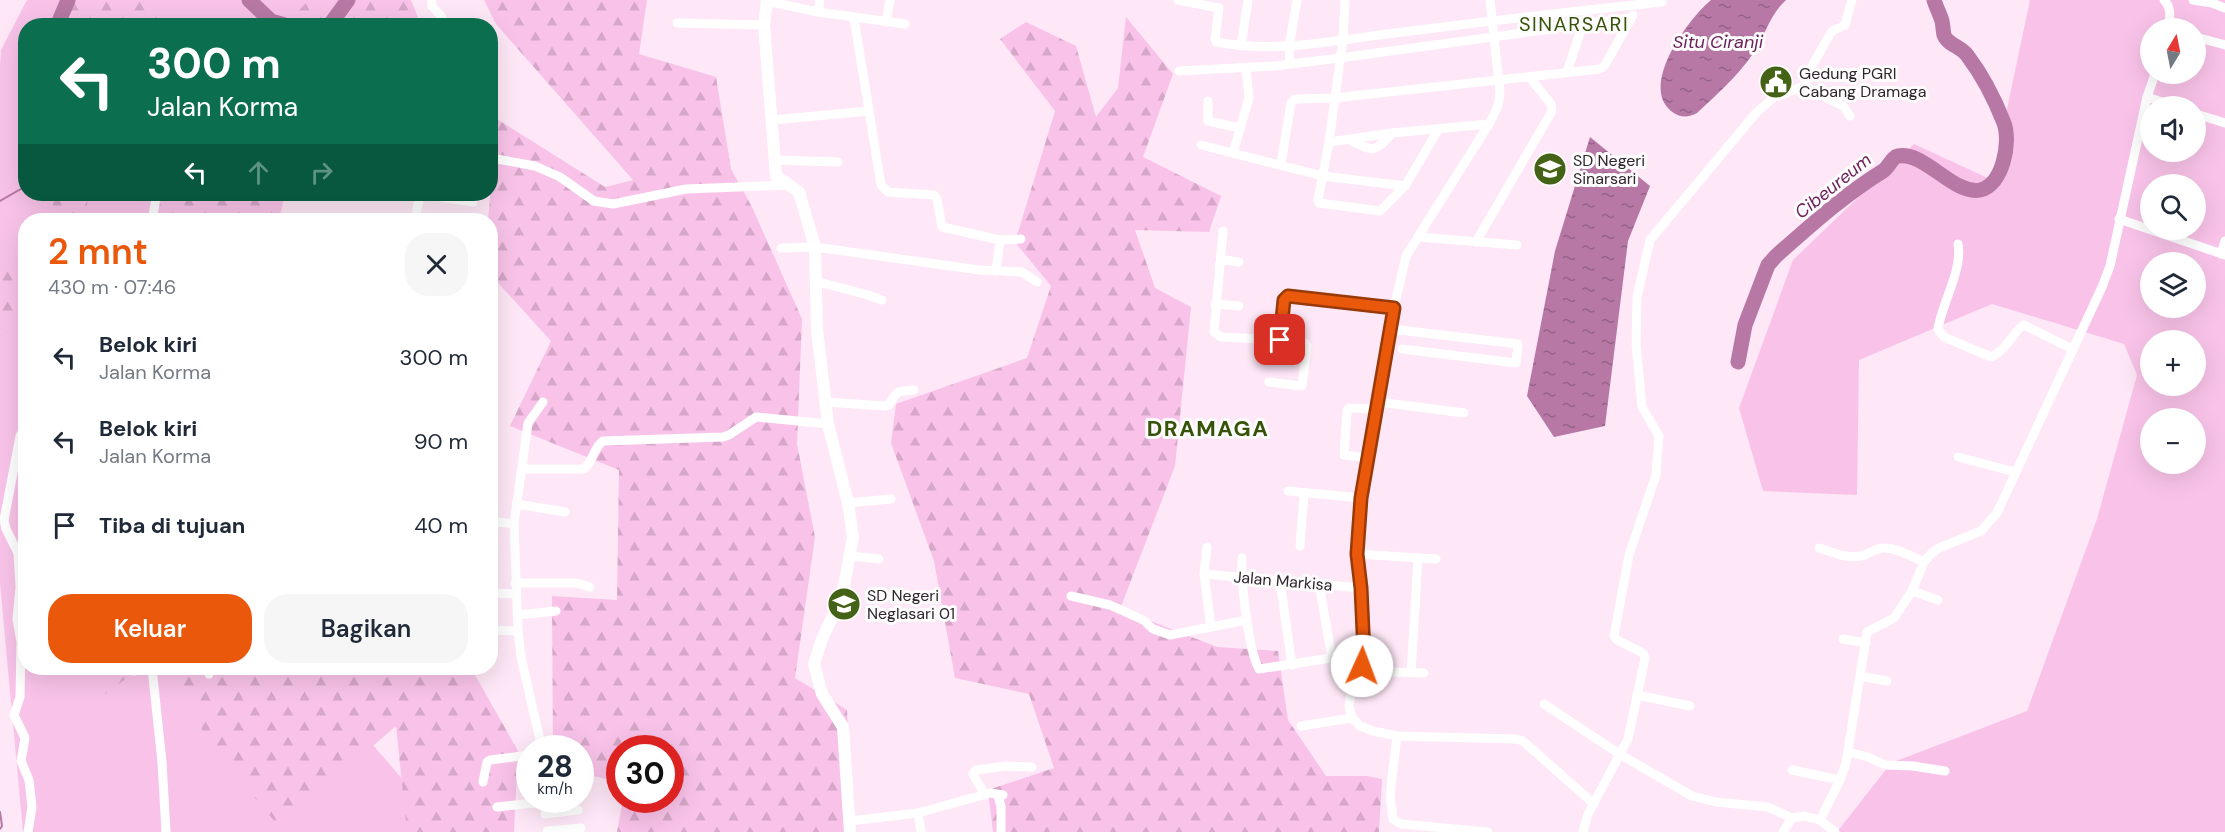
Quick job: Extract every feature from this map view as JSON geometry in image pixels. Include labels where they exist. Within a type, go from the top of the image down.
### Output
[{"type":"street","points":[[432,0],[433,9],[442,18]]},
{"type":"street","points":[[818,12],[820,0]]},
{"type":"street","points":[[886,22],[890,0]]},
{"type":"street","points":[[1178,0],[1219,8],[1215,42],[1241,46],[1288,47],[1662,2]]},
{"type":"street","points":[[1241,46],[1248,0]]},
{"type":"street","points":[[1290,64],[1288,47],[1297,0]]},
{"type":"street","points":[[1346,0],[1343,39],[1319,203],[1380,211],[1405,186],[1438,130]]},
{"type":"street","points":[[1490,0],[1500,98],[1489,124],[1406,256],[1394,308],[1361,498],[1357,554],[1364,653],[1360,671],[1350,693],[1349,707],[1352,718],[1366,729],[1396,736],[1516,739],[1529,746],[1594,804]]},
{"type":"street","points":[[1583,832],[1588,814],[1621,755],[1632,725],[1645,655],[1617,640],[1614,636],[1629,555],[1656,476],[1659,436],[1642,407],[1636,344],[1637,297],[1650,240],[1756,112],[1773,98],[1804,86],[1814,62],[1832,32],[1845,25],[1852,0]]},
{"type":"street","points":[[2164,0],[2171,18]]},
{"type":"street","points":[[2193,0],[2225,8]]},
{"type":"street","points":[[905,24],[854,18],[767,1],[764,25],[776,176],[799,192],[815,247],[817,329],[828,424],[848,503],[853,537],[842,597],[822,639],[814,664],[822,694],[843,727],[850,826],[918,813],[993,793],[1000,795],[1001,832]]},
{"type":"street","points":[[1281,164],[1293,101],[1499,79],[1530,78],[1603,68],[1640,4]]},
{"type":"street","points":[[854,18],[880,180],[885,191],[934,195],[943,227],[1000,240],[1021,239]]},
{"type":"street","points":[[1179,71],[1290,64],[1631,18]]},
{"type":"street","points":[[677,23],[764,25]]},
{"type":"street","points":[[1567,72],[1582,24]]},
{"type":"street","points":[[2206,40],[2225,45]]},
{"type":"street","points":[[1233,153],[1249,98],[1246,68]]},
{"type":"street","points":[[1476,242],[1552,111],[1549,102],[1530,78]]},
{"type":"street","points":[[1804,86],[1844,106],[1850,116]]},
{"type":"street","points":[[1208,101],[1208,121],[1240,128]]},
{"type":"street","points":[[773,120],[869,111]]},
{"type":"street","points":[[2206,117],[2225,123]]},
{"type":"street","points":[[1329,142],[1392,133],[1489,124]]},
{"type":"street","points":[[1820,820],[1840,780],[1848,752],[1867,632],[1894,618],[1912,591],[1924,562],[1939,548],[1981,531],[1997,513],[2110,266],[2140,128]]},
{"type":"street","points":[[1201,145],[1323,176],[1405,186]]},
{"type":"street","points":[[498,159],[536,166],[560,177],[594,201],[613,204],[686,189],[789,185]]},
{"type":"street","points":[[774,160],[838,162]]},
{"type":"street","points":[[466,201],[473,202]]},
{"type":"street","points":[[2119,219],[2223,255],[2225,241]]},
{"type":"street","points":[[1223,231],[1215,304],[1214,329],[1217,336],[1280,340],[1307,346],[1302,387],[1269,382]]},
{"type":"street","points":[[1418,237],[1516,245]]},
{"type":"street","points":[[996,271],[1000,240]]},
{"type":"street","points":[[1958,244],[1954,280],[1946,296],[1938,328],[1944,336],[1991,357],[2006,348],[2019,327],[2024,326],[2072,349]]},
{"type":"street","points":[[781,248],[815,247],[996,271],[1022,272],[1037,282]]},
{"type":"street","points":[[1219,265],[1225,260],[1239,262]]},
{"type":"street","points":[[815,281],[882,300]]},
{"type":"street","points":[[1280,340],[1284,300],[1288,296],[1394,308]]},
{"type":"street","points":[[1215,304],[1239,306]]},
{"type":"street","points":[[1391,329],[1518,344],[1516,363],[1402,349]]},
{"type":"street","points":[[826,402],[884,406],[889,405],[897,391],[914,390]]},
{"type":"street","points":[[539,735],[521,657],[515,594],[514,524],[528,423],[543,402]]},
{"type":"street","points":[[1369,458],[1344,455],[1347,411],[1350,408],[1378,405],[1464,413]]},
{"type":"street","points":[[523,469],[584,469],[588,466],[598,444],[603,441],[723,437],[756,417],[828,424]]},
{"type":"street","points":[[18,446],[4,520],[18,553]]},
{"type":"street","points":[[1958,457],[2015,472]]},
{"type":"street","points":[[1288,491],[1361,498]]},
{"type":"street","points":[[1300,546],[1304,493]]},
{"type":"street","points":[[848,503],[891,499]]},
{"type":"street","points":[[516,504],[566,512]]},
{"type":"street","points":[[498,522],[514,524]]},
{"type":"street","points":[[1207,547],[1204,574],[1211,627]]},
{"type":"street","points":[[1820,548],[1840,555],[1862,556],[1880,548],[1887,548],[1924,562]]},
{"type":"street","points":[[1357,554],[1436,559]]},
{"type":"street","points":[[850,556],[879,559]]},
{"type":"street","points":[[1242,558],[1241,577],[1257,668],[1292,665],[1364,653]]},
{"type":"street","points":[[1411,673],[1418,559]]},
{"type":"street","name":"Jalan Markisa","points":[[1204,574],[1361,588]]},
{"type":"street","points":[[1280,580],[1292,665]]},
{"type":"street","points":[[516,583],[578,583],[590,587]]},
{"type":"street","points":[[1319,584],[1332,658]]},
{"type":"street","points":[[1912,591],[1938,600]]},
{"type":"street","points":[[498,593],[515,594]]},
{"type":"street","points":[[1071,596],[1110,605],[1143,620],[1153,629],[1164,634],[1178,634],[1247,620]]},
{"type":"street","points":[[18,609],[18,624]]},
{"type":"street","points":[[518,615],[556,611]]},
{"type":"street","points":[[498,630],[518,631]]},
{"type":"street","points":[[1843,639],[1866,643]]},
{"type":"street","points":[[1360,671],[1424,673]]},
{"type":"street","points":[[21,675],[20,697],[14,712],[25,738],[22,764],[29,780],[32,807],[28,832]]},
{"type":"street","points":[[153,675],[162,762],[166,832]]},
{"type":"street","points":[[1860,676],[1887,681]]},
{"type":"street","points":[[1637,695],[1690,706]]},
{"type":"street","points":[[1544,704],[1621,755],[1692,796],[1716,802],[1768,807],[1792,818],[1804,816],[1820,820],[1835,832]]},
{"type":"street","points":[[1301,726],[1352,718]]},
{"type":"street","points":[[1396,736],[1390,795],[1393,819],[1401,824],[1488,832]]},
{"type":"street","points":[[1848,752],[1868,757],[1885,765],[1945,771]]},
{"type":"street","points":[[483,782],[486,765],[490,760],[516,757]]},
{"type":"street","points":[[985,795],[973,775],[976,770],[1006,766],[1032,767]]},
{"type":"street","points":[[1792,770],[1840,780]]},
{"type":"street","points":[[497,807],[516,805]]},
{"type":"street","points":[[552,813],[544,814],[547,832],[581,828]]},
{"type":"street","points":[[918,813],[921,832]]},
{"type":"street","points":[[1783,832],[1792,818]]},
{"type":"green space","points":[[27,0],[348,0],[336,18],[18,18],[18,201],[225,201],[218,213],[18,213],[18,675],[249,675],[329,694],[448,832],[23,832],[0,583],[1,50]]},
{"type":"green space","points":[[78,0],[137,0],[169,18],[57,18]]},
{"type":"green space","points":[[309,0],[411,0],[418,18],[291,18]]},
{"type":"green space","points":[[484,0],[647,0],[639,54],[716,77],[731,169],[752,207],[802,319],[797,444],[815,537],[795,678],[847,710],[853,832],[617,832],[621,813],[684,813],[684,735],[606,735],[606,779],[594,776],[594,735],[553,735],[552,596],[617,600],[619,470],[510,426],[551,341],[498,283],[498,213],[489,213],[490,201],[498,201],[498,120],[605,187],[633,180],[498,26],[498,18],[493,18]]},
{"type":"green space","points":[[2030,0],[2225,0],[2225,832],[1837,832],[1891,763],[2027,711],[2097,519],[2137,375],[2124,344],[1992,304],[1859,360],[1857,495],[1763,491],[1739,408],[1793,260],[1914,144],[1992,180]]},
{"type":"green space","points":[[1126,17],[1173,74],[1143,157],[1221,196],[1209,232],[1135,230],[1155,288],[1191,307],[1175,466],[1120,609],[1217,647],[1278,651],[1288,720],[1326,776],[1367,776],[1382,779],[1379,832],[993,832],[988,790],[1054,768],[1029,694],[955,678],[934,561],[891,443],[896,404],[1027,358],[1051,286],[1015,242],[1055,111],[1000,39],[1026,22],[1076,46],[1096,117],[1118,88]]},
{"type":"green space","points":[[53,201],[87,201],[87,213],[52,213]]},
{"type":"green space","points":[[144,201],[283,201],[281,213],[143,213]]},
{"type":"green space","points":[[18,254],[18,331],[0,333],[0,272]]},
{"type":"green space","points":[[103,675],[131,675],[104,695]]},
{"type":"green space","points":[[180,675],[475,675],[516,747],[514,832],[407,832],[396,726],[279,827],[205,737]]},
{"type":"water","name":"Situ Ciranji","points":[[1711,0],[1786,0],[1771,19],[1752,55],[1733,78],[1697,113],[1681,116],[1671,111],[1663,100],[1661,85],[1664,69],[1680,36]]},
{"type":"water","points":[[1590,137],[1650,186],[1628,241],[1605,426],[1554,437],[1527,396],[1555,251]]},
{"type":"waterway","points":[[60,18],[68,0]]},
{"type":"waterway","points":[[249,0],[268,18]]},
{"type":"waterway","points":[[335,18],[348,0]]},
{"type":"waterway","name":"Cibeureum","points":[[1738,362],[1745,325],[1768,265],[1815,222],[1883,171],[1896,157],[1908,156],[1918,160],[1949,180],[1970,190],[1980,190],[1988,186],[2000,172],[2006,151],[2004,123],[1988,88],[1973,63],[1944,35],[1942,21],[1934,0]]},
{"type":"waterway","points":[[0,201],[18,191]]},
{"type":"waterway","points":[[0,812],[2,826],[0,829]]},
{"type":"place","name":"Gedung PGRI Cabang Dramaga","points":[[1776,82]]},
{"type":"place","name":"SD Negeri Sinarsari","points":[[1550,169]]},
{"type":"place","name":"SD Negeri Neglasari 01","points":[[844,604]]},
{"type":"district","name":"SINARSARI","points":[[1574,24]]},
{"type":"district","name":"DRAMAGA","points":[[1208,428]]},
{"type":"route","points":[[1280,340],[1284,300],[1288,296],[1394,308],[1361,498],[1357,554],[1364,653],[1362,666]]}]
